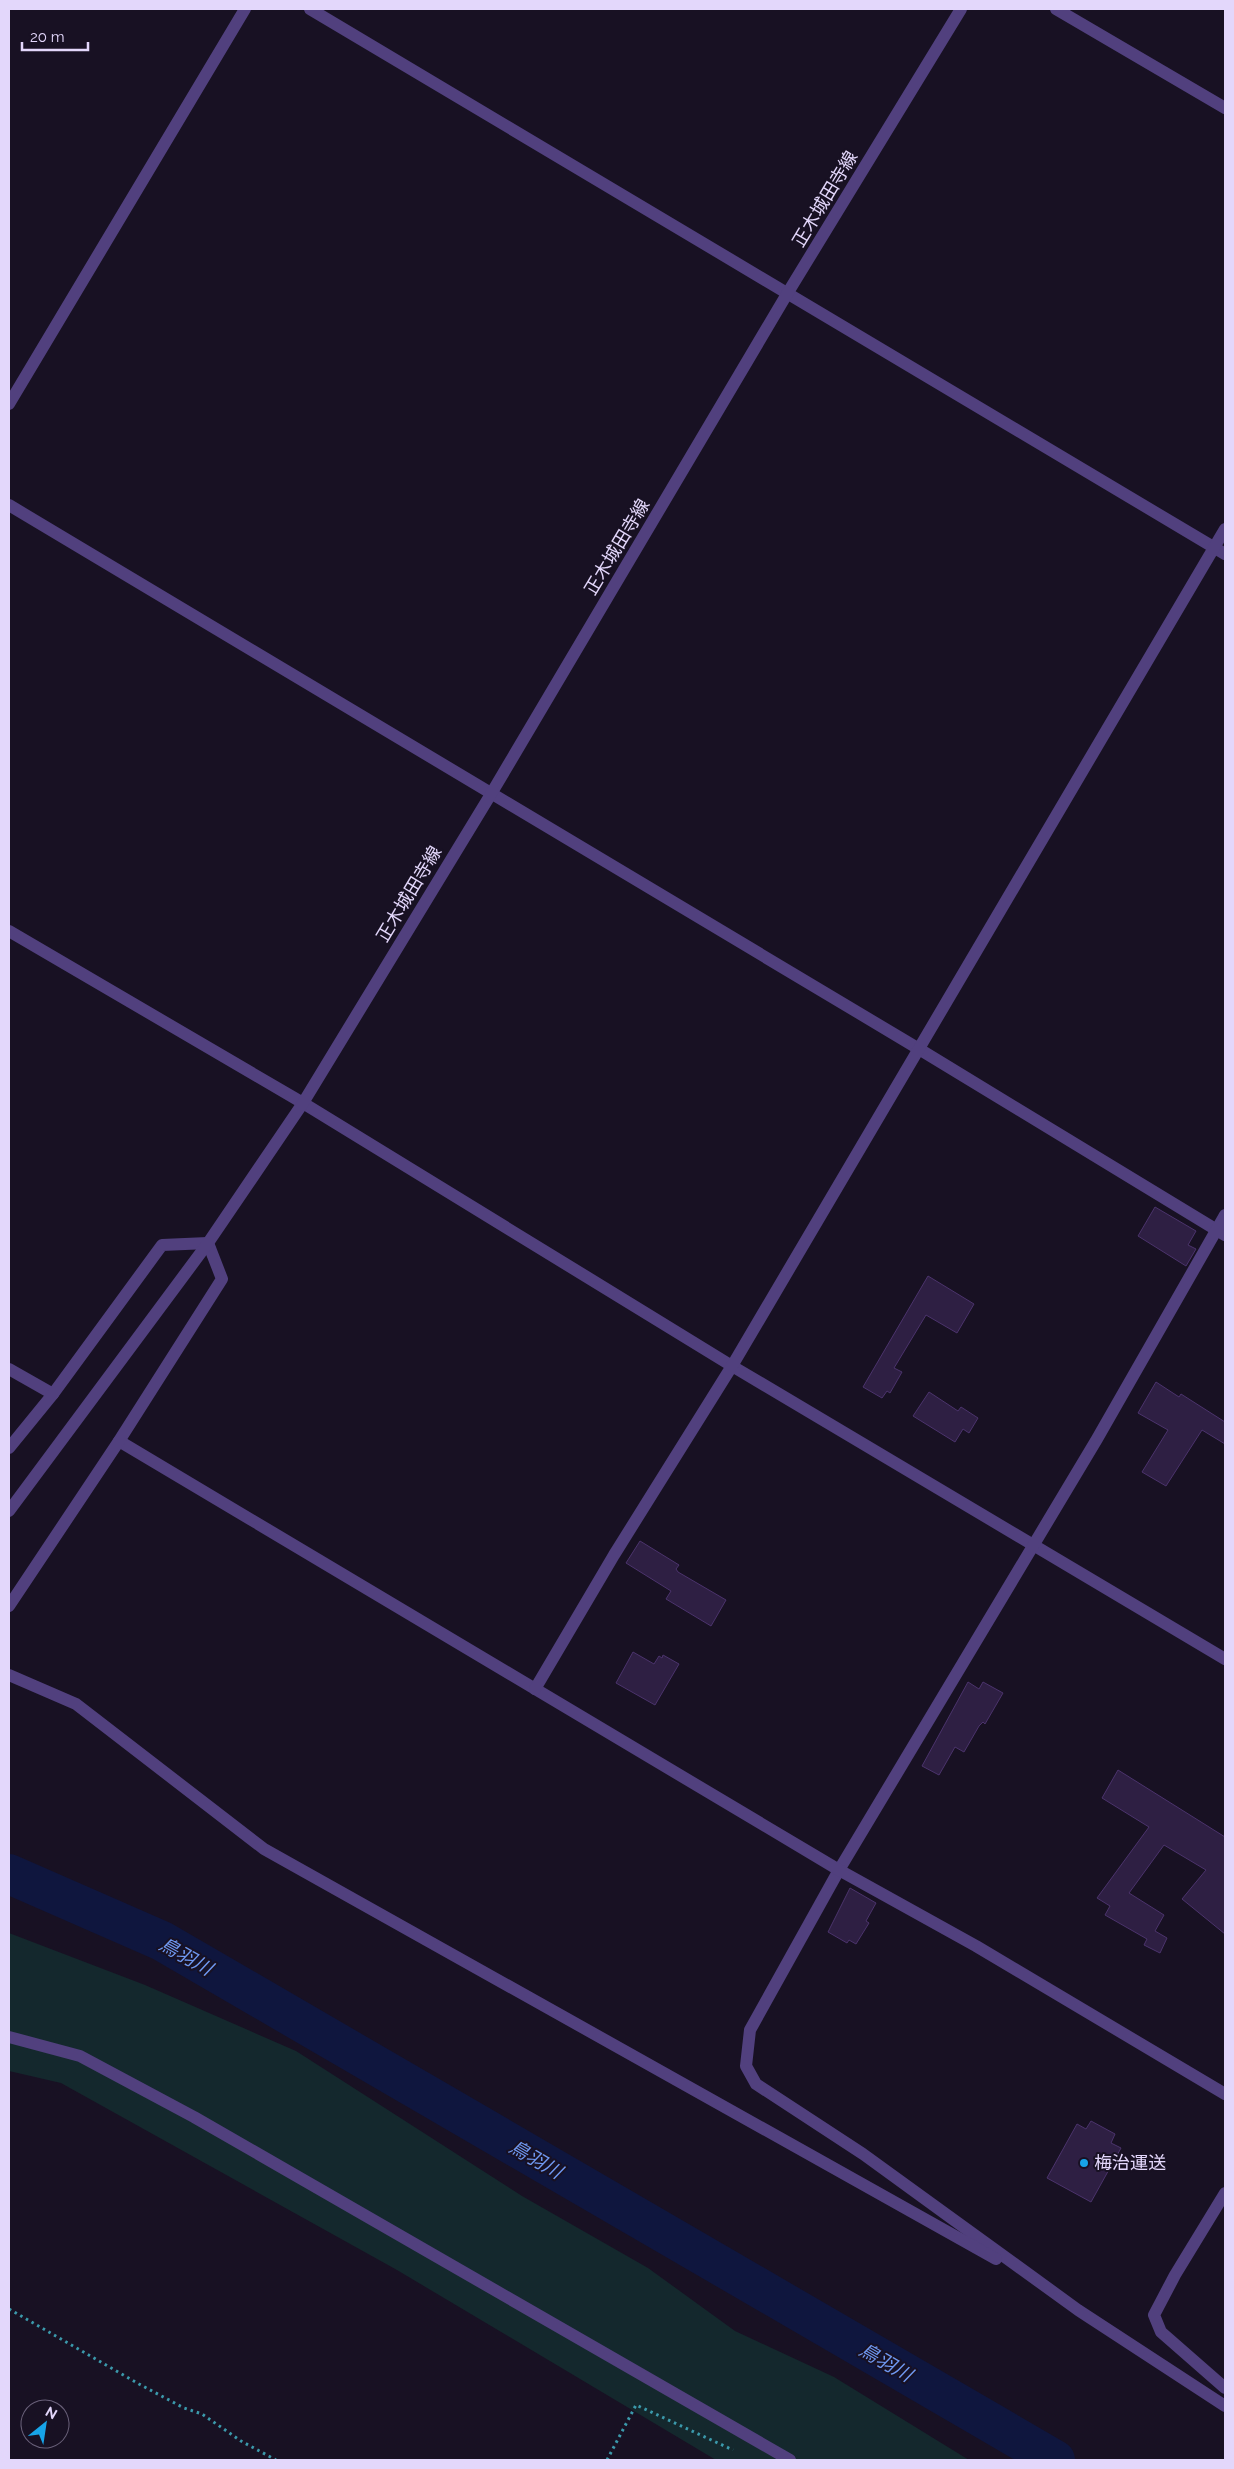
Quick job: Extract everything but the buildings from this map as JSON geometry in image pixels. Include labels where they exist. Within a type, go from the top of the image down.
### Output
[{"type":"street","points":[[9,404],[245,9]]},
{"type":"street","points":[[310,9],[1220,551]]},
{"type":"street","name":"正木城田寺線","points":[[9,1511],[208,1244],[303,1103],[490,794],[787,294],[961,9]]},
{"type":"street","points":[[1056,9],[1225,108]]},
{"type":"street","points":[[9,505],[918,1048],[1221,1232]]},
{"type":"street","points":[[535,1689],[614,1555],[732,1366],[918,1048],[1220,551],[1225,529]]},
{"type":"street","points":[[9,931],[303,1103],[732,1366],[1225,1659]]},
{"type":"street","points":[[1225,1215],[1221,1232],[839,1870],[750,2030],[746,2066],[756,2084],[863,2154],[1046,2287],[1225,2406]]},
{"type":"street","points":[[9,1448],[52,1394],[162,1245],[208,1244],[222,1279],[119,1441],[9,1606]]},
{"type":"street","points":[[9,1369],[52,1394]]},
{"type":"street","points":[[119,1441],[839,1870],[976,1946],[1225,2094]]},
{"type":"street","points":[[9,1675],[76,1704],[264,1849],[1046,2287]]},
{"type":"street","points":[[9,2037],[80,2056],[176,2108],[790,2460]]},
{"type":"street","points":[[1225,2193],[1154,2315],[1160,2332],[1225,2388]]},
{"type":"path","points":[[9,2309],[139,2384],[184,2408],[202,2414],[241,2441],[276,2460]]},
{"type":"path","points":[[607,2460],[636,2405],[740,2452]]},
{"type":"green space","points":[[9,1933],[145,1985],[296,2051],[522,2196],[648,2268],[735,2331],[834,2377],[969,2460],[716,2460],[397,2270],[61,2083],[9,2071]]},
{"type":"waterway","name":"鳥羽川","points":[[9,1874],[162,1941],[1055,2460]]},
{"type":"place","name":"梅治運送","points":[[1084,2163]]}]
